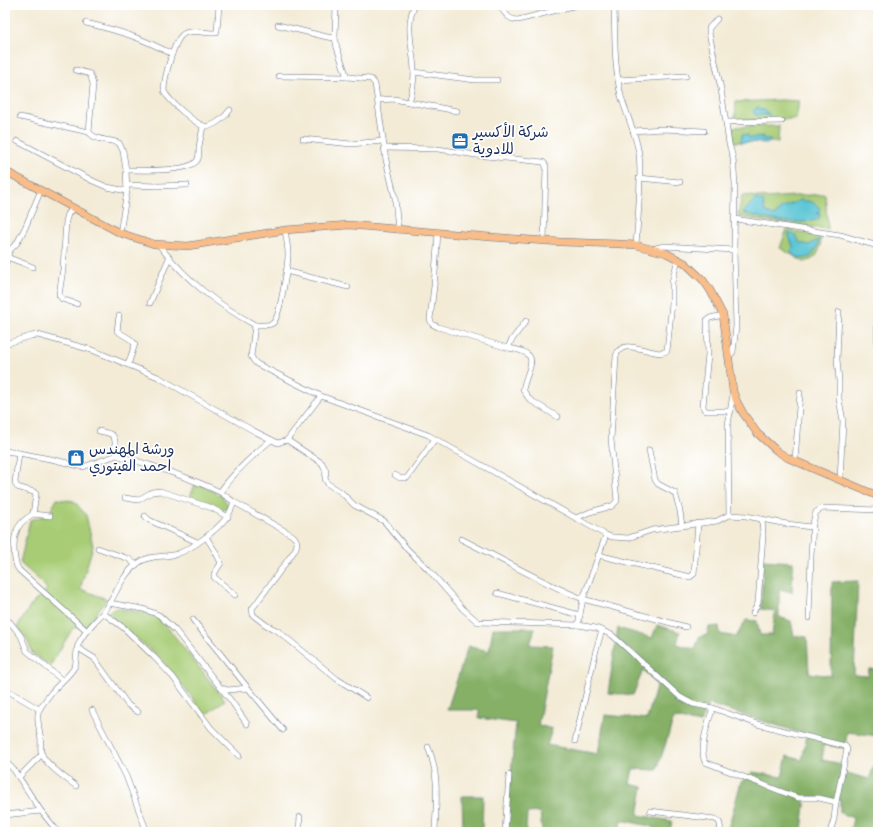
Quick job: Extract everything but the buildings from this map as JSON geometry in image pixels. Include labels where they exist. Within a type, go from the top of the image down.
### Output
[{"type":"main road","points":[[5,171],[120,233],[141,241],[159,245],[200,245],[226,239],[285,230],[349,225],[544,241],[636,245],[666,253],[678,259],[703,280],[723,315],[733,390],[743,413],[756,433],[777,451],[795,461],[878,496]]},
{"type":"street","points":[[219,5],[216,33],[186,32],[181,35],[172,54],[164,86],[166,95],[190,118],[203,126],[208,126],[226,116],[230,110]]},
{"type":"street","points":[[336,5],[335,38],[338,54],[347,78]]},
{"type":"street","points":[[409,102],[413,88],[414,72],[410,15],[415,5]]},
{"type":"street","points":[[499,5],[508,17],[513,20],[577,5]]},
{"type":"street","points":[[614,5],[618,80],[639,154],[636,245]]},
{"type":"street","points":[[717,19],[709,28],[709,33],[721,89],[729,144],[733,158],[735,184],[734,250],[736,326],[733,352],[729,357]]},
{"type":"street","points":[[86,23],[125,32],[145,40],[172,54]]},
{"type":"street","points":[[278,25],[335,38]]},
{"type":"street","points":[[76,70],[90,74],[92,79],[93,84],[89,132]]},
{"type":"street","points":[[414,72],[475,80],[497,80]]},
{"type":"street","points":[[280,76],[371,79],[375,84],[390,183],[395,198],[398,230]]},
{"type":"street","points":[[618,80],[686,76]]},
{"type":"street","points":[[378,100],[394,99],[457,111]]},
{"type":"street","points":[[20,117],[89,132],[92,136],[119,143],[122,147],[127,188],[120,233]]},
{"type":"street","points":[[726,122],[782,121]]},
{"type":"street","points":[[126,170],[168,169],[188,166],[197,162],[199,158],[199,148],[203,126]]},
{"type":"street","points":[[633,131],[663,129],[704,131]]},
{"type":"street","points":[[303,139],[351,144],[383,141]]},
{"type":"street","points":[[17,141],[92,181],[107,187],[127,188],[187,185]]},
{"type":"street","points":[[384,148],[438,149],[476,155],[543,162],[546,167],[544,241]]},
{"type":"street","points":[[639,178],[680,182]]},
{"type":"street","points":[[5,265],[7,254],[17,243],[25,228],[41,190]]},
{"type":"street","points":[[73,208],[68,214],[66,221],[63,269],[59,295],[62,299],[77,304]]},
{"type":"street","points":[[735,219],[840,235],[878,246]]},
{"type":"street","points":[[159,245],[190,280],[229,311],[255,325],[270,324],[275,321],[282,298],[288,255],[285,230]]},
{"type":"street","points":[[438,233],[430,319],[431,323],[438,328],[508,348],[519,349],[525,352],[531,361],[531,366],[523,386],[524,394],[530,400],[558,417]]},
{"type":"street","points":[[651,249],[664,246],[734,250]]},
{"type":"street","points":[[7,254],[33,267]]},
{"type":"street","points":[[150,303],[169,258]]},
{"type":"street","points":[[576,518],[590,512],[612,506],[617,501],[611,439],[616,356],[622,347],[638,348],[659,353],[667,350],[672,302],[672,282],[678,259]]},
{"type":"street","points":[[286,271],[348,287]]},
{"type":"street","points":[[878,298],[878,383]]},
{"type":"street","points":[[839,312],[837,359],[839,399],[843,421],[840,480]]},
{"type":"street","points":[[723,315],[707,320],[708,354],[703,406],[706,410],[731,411]]},
{"type":"street","points":[[119,316],[116,331],[130,339],[135,344],[128,364]]},
{"type":"street","points":[[508,348],[511,341],[526,321]]},
{"type":"street","points":[[255,325],[252,356],[254,361],[321,396],[435,438],[476,463],[606,535],[628,538],[652,530],[717,521],[729,515],[746,516],[762,520],[811,527],[813,523]]},
{"type":"street","points":[[5,344],[38,335],[92,350],[158,377],[278,443],[287,440],[321,396]]},
{"type":"street","points":[[729,515],[728,425],[733,390]]},
{"type":"street","points":[[795,461],[800,393]]},
{"type":"street","points":[[99,431],[114,437],[117,455]]},
{"type":"street","points":[[395,475],[400,478],[407,478],[435,438]]},
{"type":"street","points":[[220,492],[243,465],[271,440]]},
{"type":"street","points":[[287,440],[322,463],[326,471],[325,479],[328,484],[341,492],[354,505],[384,521],[408,550],[428,569],[463,609],[478,622],[578,625],[602,630],[619,641],[680,697],[693,704],[713,708],[778,730],[845,746],[847,749],[834,819],[830,832]]},
{"type":"street","points":[[649,450],[658,484],[675,493],[682,526]]},
{"type":"street","points":[[5,451],[55,460],[83,467],[117,455],[164,468],[193,479],[220,492],[234,502],[292,535],[297,542],[295,550],[252,609],[253,615],[266,625],[278,631],[337,679],[366,698]]},
{"type":"street","points":[[19,453],[15,482],[17,486],[36,494],[33,514],[20,525],[15,533],[14,557],[16,566],[86,630]]},
{"type":"street","points":[[125,498],[138,500],[152,492],[160,491],[206,506],[228,517]]},
{"type":"street","points":[[76,786],[64,778],[42,754],[37,719],[39,709],[51,692],[75,665],[78,648],[86,630],[103,612],[118,588],[136,565],[144,559],[177,554],[187,550],[206,537],[228,517],[234,502]]},
{"type":"street","points":[[809,618],[813,523],[816,512],[823,508],[878,510]]},
{"type":"street","points":[[33,514],[50,516]]},
{"type":"street","points":[[145,516],[149,520],[198,542]]},
{"type":"street","points":[[754,613],[758,603],[763,535],[762,520]]},
{"type":"street","points":[[598,555],[690,577],[694,574],[698,523]]},
{"type":"street","points":[[578,625],[583,598],[606,535]]},
{"type":"street","points":[[206,537],[221,563],[214,574],[214,577],[235,595]]},
{"type":"street","points":[[461,539],[541,581],[583,598],[686,627]]},
{"type":"street","points":[[98,548],[129,559],[136,565]]},
{"type":"street","points":[[497,593],[580,615]]},
{"type":"street","points":[[109,603],[143,609],[159,615],[175,630],[237,708],[247,724]]},
{"type":"street","points":[[103,612],[124,628],[154,657],[173,678],[211,728],[239,756]]},
{"type":"street","points":[[193,620],[283,730]]},
{"type":"street","points":[[10,622],[21,636],[27,651],[62,680]]},
{"type":"street","points":[[575,741],[602,630]]},
{"type":"street","points":[[78,648],[94,658],[128,705],[138,712]]},
{"type":"street","points":[[221,688],[228,690],[248,688]]},
{"type":"street","points":[[5,689],[39,709]]},
{"type":"street","points":[[713,708],[707,723],[704,738],[703,754],[705,762],[798,798],[819,798],[836,802]]},
{"type":"street","points":[[92,710],[126,776],[147,832]]},
{"type":"street","points":[[428,747],[437,779],[435,832]]},
{"type":"street","points":[[19,777],[42,754]]},
{"type":"street","points":[[5,761],[11,766],[41,811],[58,832]]},
{"type":"street","points":[[505,832],[509,775]]},
{"type":"street","points":[[5,815],[41,811]]},
{"type":"street","points":[[650,811],[715,819],[718,820],[720,824],[720,832]]},
{"type":"street","points":[[298,832],[300,817]]},
{"type":"green space","points":[[781,100],[799,101],[796,119],[735,120],[736,102]]},
{"type":"green space","points":[[779,126],[778,142],[734,142],[733,127]]},
{"type":"green space","points":[[825,194],[828,229],[762,221],[738,216],[742,195],[766,198]]},
{"type":"green space","points":[[787,229],[821,237],[819,250],[812,259],[804,262],[780,248]]},
{"type":"green space","points":[[196,482],[222,496],[228,505],[226,509],[220,511],[190,497]]},
{"type":"green space","points":[[57,499],[74,501],[86,515],[93,546],[80,589],[107,599],[86,627],[73,628],[50,666],[32,653],[27,639],[17,627],[32,604],[47,589],[20,563],[30,520],[49,514]]},
{"type":"green space","points":[[763,560],[793,562],[792,592],[779,589],[779,617],[791,621],[794,636],[807,637],[809,673],[831,676],[832,582],[858,581],[854,675],[868,676],[869,669],[878,670],[878,736],[847,732],[845,748],[824,745],[822,760],[842,764],[839,771],[869,779],[878,755],[878,832],[850,832],[853,818],[840,813],[840,800],[806,796],[802,831],[782,830],[781,832],[727,832],[741,782],[753,772],[782,777],[787,756],[802,760],[807,735],[709,704],[701,723],[674,718],[657,770],[633,769],[630,784],[643,787],[638,815],[672,821],[670,832],[654,832],[653,827],[622,820],[619,832],[542,832],[540,812],[527,813],[526,832],[505,832],[516,723],[479,718],[479,710],[447,710],[468,646],[489,651],[493,628],[535,628],[530,645],[553,646],[538,725],[552,729],[547,745],[598,754],[605,715],[647,719],[657,684],[643,670],[633,695],[608,693],[618,628],[652,638],[657,625],[680,632],[677,644],[695,649],[699,637],[707,635],[709,627],[719,626],[720,634],[736,637],[746,620],[757,621],[760,635],[772,635],[775,611],[761,609]]},
{"type":"green space","points":[[117,608],[156,615],[161,619],[225,700],[204,716],[189,693],[156,655],[108,614],[108,612]]},
{"type":"green space","points":[[462,796],[483,796],[482,830],[505,832],[463,832]]},
{"type":"water","points":[[757,107],[766,111],[770,115],[755,115],[753,111]]},
{"type":"water","points":[[742,134],[748,135],[749,138],[764,136],[763,139],[769,139],[770,141],[769,143],[740,142]]},
{"type":"water","points":[[755,199],[763,201],[765,211],[773,216],[778,213],[780,209],[800,200],[812,202],[820,209],[817,214],[820,214],[819,219],[790,222],[771,220],[743,213]]},
{"type":"water","points":[[788,233],[796,236],[800,243],[809,245],[819,239],[818,245],[809,257],[800,258],[795,256],[790,252],[793,247]]},
{"type":"place","name":"شركة الأكسير للادوية","points":[[460,141]]},
{"type":"place","name":"ورشة المهندس احمد الفيتوري","points":[[76,458]]}]
